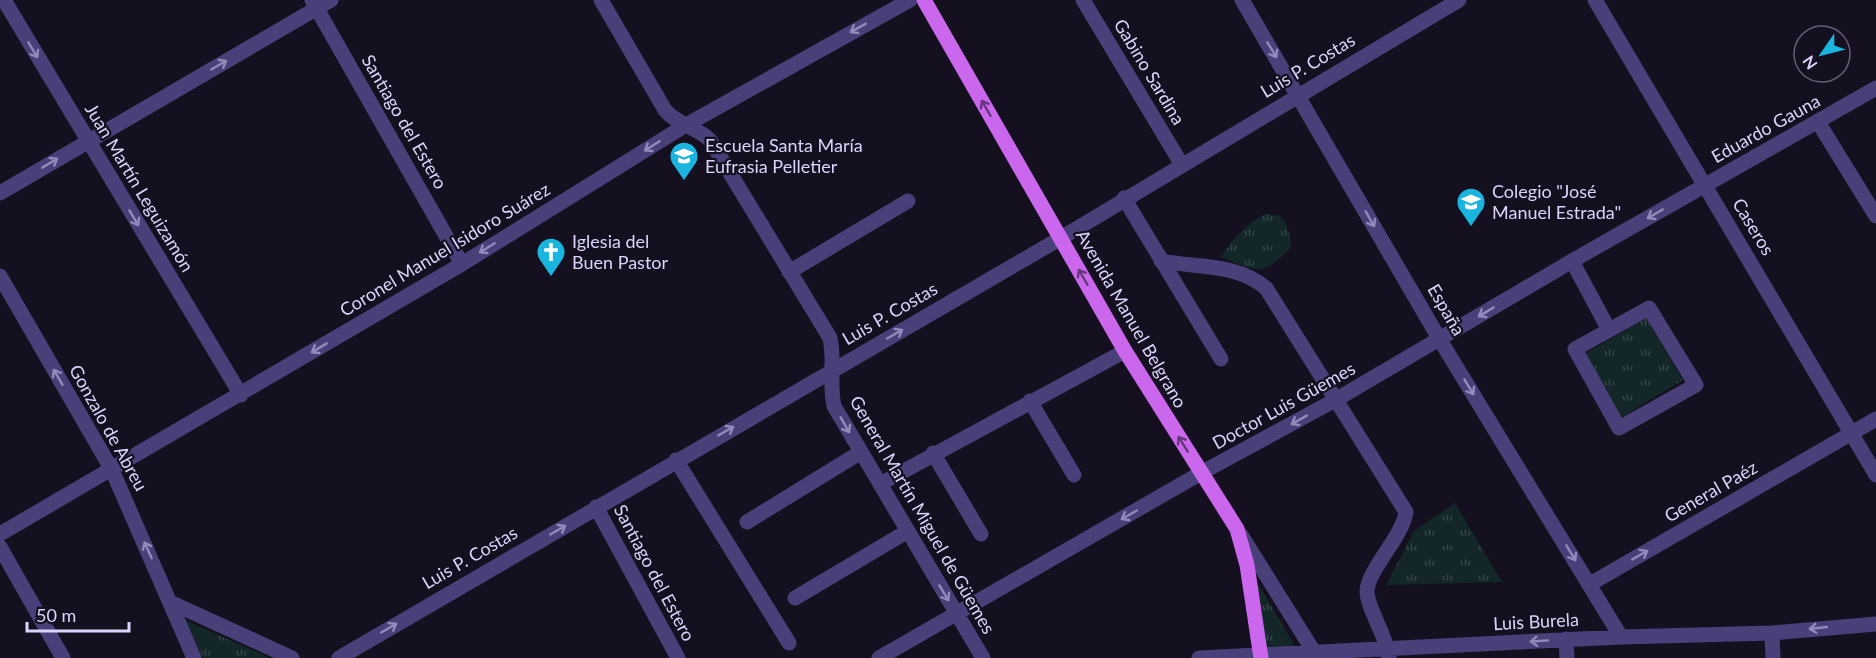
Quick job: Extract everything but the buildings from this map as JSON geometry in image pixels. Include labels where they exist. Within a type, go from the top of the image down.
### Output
[{"type":"main road","name":"Avenida Manuel Belgrano","points":[[924,0],[1125,351],[1237,529]]},
{"type":"main road","points":[[1237,529],[1247,565],[1260,656]]},
{"type":"street","name":"Juan Martín Leguizamón","points":[[3,0],[241,395]]},
{"type":"street","points":[[0,193],[314,4],[331,0]]},
{"type":"street","name":"General Martín Miguel de Güemes","points":[[601,0],[672,119],[700,130],[711,140],[830,338],[833,353],[830,388],[834,406],[983,658]]},
{"type":"street","name":"Coronel Manuel Isidoro Suárez","points":[[0,534],[462,264],[686,125],[909,0]]},
{"type":"street","name":"Gabino Sardina","points":[[1083,0],[1182,165]]},
{"type":"street","name":"España","points":[[1242,0],[1440,340],[1621,637]]},
{"type":"street","name":"Luis P. Costas","points":[[339,658],[355,654],[596,507],[1061,238],[1124,198],[1459,0]]},
{"type":"street","name":"Caseros","points":[[1595,0],[1876,475]]},
{"type":"street","name":"Santiago del Estero","points":[[314,4],[462,264]]},
{"type":"street","name":"Eduardo Gauna","points":[[1705,185],[1876,88]]},
{"type":"street","points":[[1818,122],[1876,216]]},
{"type":"street","name":"Doctor Luis Güemes","points":[[879,658],[1201,473],[1337,399],[1705,185]]},
{"type":"street","points":[[1124,198],[1221,359]]},
{"type":"street","points":[[789,272],[908,201]]},
{"type":"street","points":[[1161,261],[1232,269],[1251,276],[1266,288],[1406,512],[1404,522],[1373,576],[1367,591],[1389,654]]},
{"type":"street","points":[[1572,261],[1609,330]]},
{"type":"street","name":"Gonzalo de Abreu","points":[[0,276],[112,470],[172,603],[194,658]]},
{"type":"street","points":[[1649,308],[1696,385],[1619,428],[1575,349],[1609,330],[1649,308]]},
{"type":"street","points":[[880,484],[933,453],[1125,351]]},
{"type":"street","points":[[1030,401],[1074,475]]},
{"type":"street","name":"General Paéz","points":[[1590,584],[1876,419]]},
{"type":"street","points":[[747,522],[861,452]]},
{"type":"street","points":[[933,453],[981,534]]},
{"type":"street","points":[[676,460],[789,643]]},
{"type":"street","name":"Santiago del Estero","points":[[596,507],[678,658]]},
{"type":"street","name":"Avenida Manuel Belgrano","points":[[1237,529],[1314,652]]},
{"type":"street","points":[[795,598],[908,531]]},
{"type":"street","points":[[0,547],[63,658]]},
{"type":"street","points":[[172,603],[292,658]]},
{"type":"street","name":"Luis Burela","points":[[1199,658],[1314,652],[1389,654],[1566,639],[1772,633],[1876,624]]},
{"type":"street","points":[[1772,633],[1773,658]]},
{"type":"street","points":[[1566,639],[1567,658]]},
{"type":"green space","points":[[1266,214],[1280,216],[1287,226],[1292,246],[1282,256],[1260,269],[1252,269],[1221,257],[1240,232]]},
{"type":"green space","points":[[1646,318],[1683,380],[1622,417],[1585,354]]},
{"type":"green space","points":[[1455,503],[1502,582],[1386,585],[1414,531]]},
{"type":"green space","points":[[1256,580],[1296,648],[1263,650]]},
{"type":"green space","points":[[185,620],[270,658],[203,658]]},
{"type":"place","name":"Escuela Santa María Eufrasia Pelletier","points":[[684,182]]},
{"type":"place","name":"Colegio \"José Manuel Estrada\"","points":[[1471,228]]},
{"type":"place","name":"Iglesia del Buen Pastor","points":[[551,278]]}]
